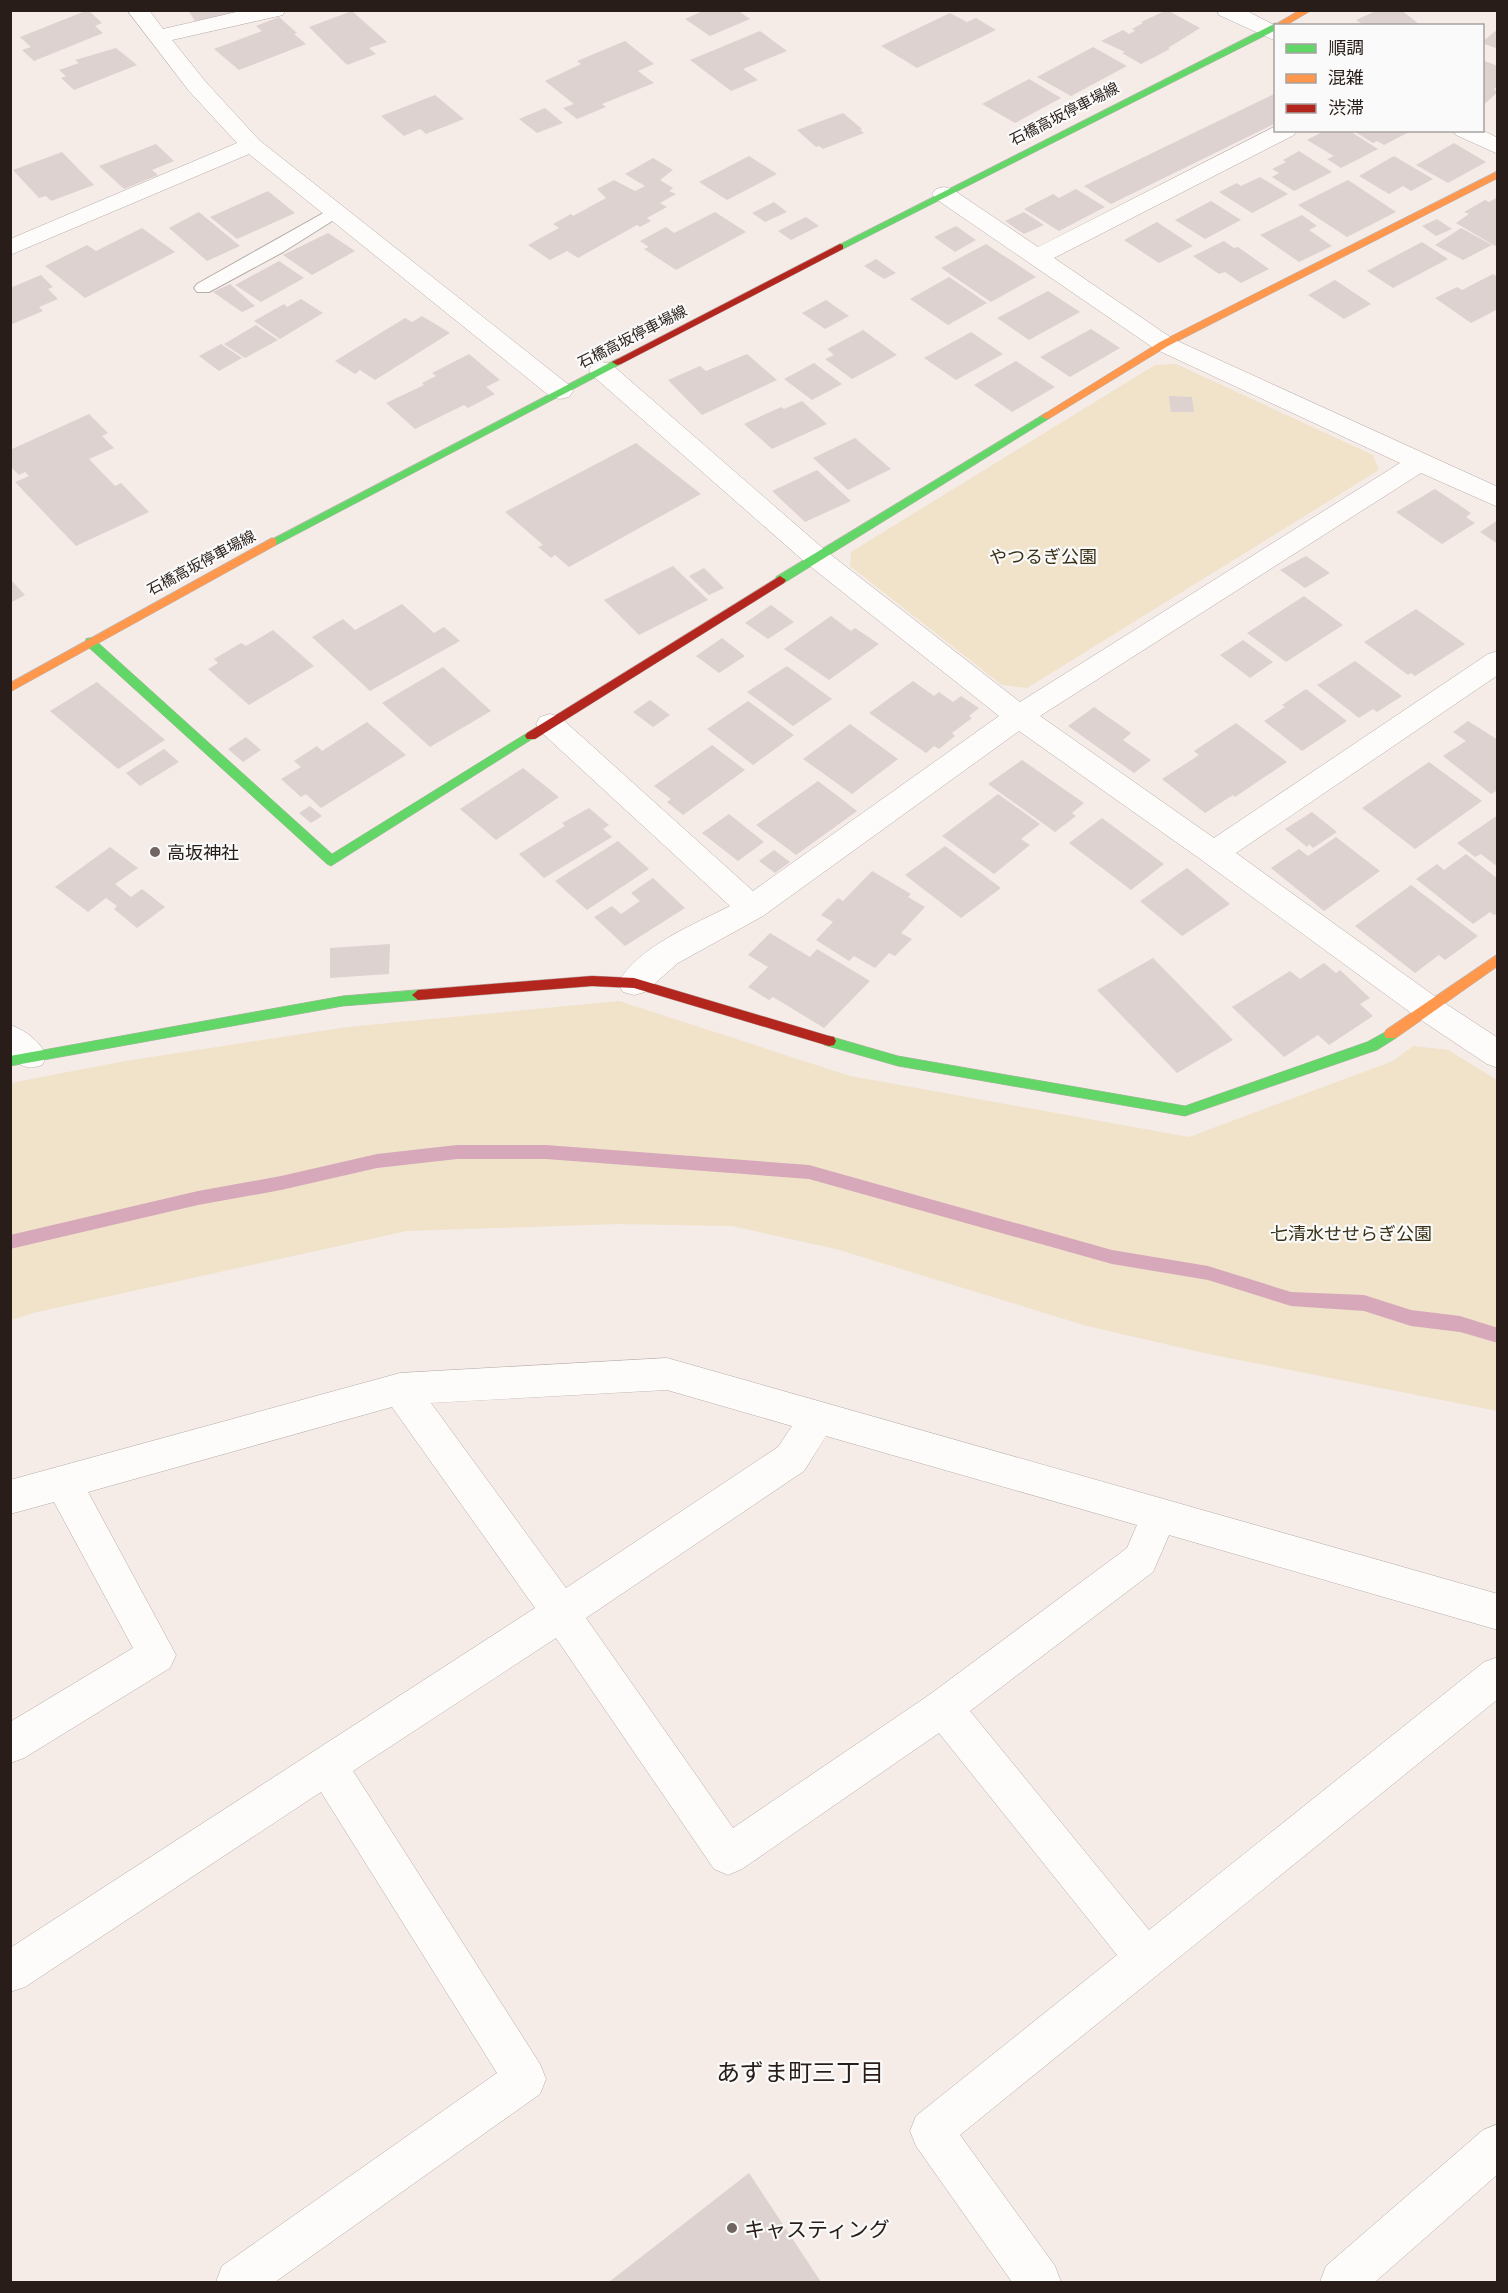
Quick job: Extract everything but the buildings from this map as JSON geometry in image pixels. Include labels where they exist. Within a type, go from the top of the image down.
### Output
[{"type":"street","points":[[137,10],[197,86],[251,145],[560,391]]},
{"type":"street","points":[[157,37],[275,10]]},
{"type":"street","points":[[1227,10],[1274,29]]},
{"type":"street","name":"石橋高坂停車場線","points":[[1283,24],[1308,10]]},
{"type":"street","name":"石橋高坂停車場線","points":[[10,688],[227,566],[560,391],[1136,94],[1274,29]]},
{"type":"street","points":[[1037,257],[1282,132]]},
{"type":"street","points":[[1468,132],[1497,147]]},
{"type":"street","points":[[10,248],[251,145]]},
{"type":"street","points":[[90,642],[331,861],[816,557],[1164,344],[1497,174]]},
{"type":"street","points":[[944,194],[1164,344],[1497,498]]},
{"type":"street","points":[[602,370],[816,557],[1019,716],[1214,853],[1429,1010],[1497,1055]]},
{"type":"street","points":[[634,984],[667,954],[752,908],[1019,716],[1420,462]]},
{"type":"street","points":[[1214,853],[1497,661]]},
{"type":"street","points":[[550,724],[752,908]]},
{"type":"street","points":[[17,1052],[343,1001],[592,981],[634,984],[898,1061],[1185,1112],[1372,1046],[1429,1010],[1497,959]]},
{"type":"street","points":[[10,1497],[400,1389],[667,1374],[1497,1612]]},
{"type":"street","points":[[400,1389],[561,1613],[728,1855],[943,1708],[1140,1560],[1160,1514]]},
{"type":"street","points":[[10,1972],[561,1613],[791,1459],[817,1418]]},
{"type":"street","points":[[10,1744],[157,1655],[62,1481]]},
{"type":"street","points":[[1039,2283],[931,2131],[1497,1675]]},
{"type":"street","points":[[943,1708],[1146,1958]]},
{"type":"street","points":[[238,2283],[525,2079],[327,1766]]},
{"type":"street","points":[[1342,2283],[1497,2145]]},
{"type":"lane","points":[[203,288],[276,248],[334,212]]},
{"type":"green space","name":"やつるぎ公園","points":[[1176,364],[1373,455],[1379,470],[1027,688],[1002,685],[850,566],[851,552],[1155,365]]},
{"type":"green space","name":"七清水せせらぎ公園","points":[[619,1001],[850,1076],[1189,1137],[1393,1061],[1413,1046],[1448,1050],[1497,1080],[1497,1411],[1204,1353],[1087,1326],[836,1249],[732,1226],[617,1224],[407,1231],[37,1312],[11,1320],[11,1083],[125,1061],[348,1027]]},
{"type":"waterway","points":[[10,1242],[198,1198],[281,1183],[377,1161],[457,1152],[546,1152],[809,1172],[1112,1257],[1208,1273],[1291,1299],[1364,1303],[1411,1318],[1460,1324],[1498,1336]]},
{"type":"traffic: fast","points":[[840,247],[1274,27]]},
{"type":"traffic: fast","points":[[272,542],[617,362]]},
{"type":"traffic: fast","points":[[780,580],[1046,416]]},
{"type":"traffic: fast","points":[[90,642],[331,861],[531,736]]},
{"type":"traffic: fast","points":[[10,1061],[343,1001],[418,995]]},
{"type":"traffic: fast","points":[[829,1041],[898,1061],[1185,1111],[1372,1046],[1391,1034]]},
{"type":"traffic: slow","points":[[1281,24],[1308,10]]},
{"type":"traffic: slow","points":[[1046,416],[1164,344],[1498,174]]},
{"type":"traffic: slow","points":[[10,688],[272,542]]},
{"type":"traffic: slow","points":[[1391,1034],[1498,959]]},
{"type":"traffic: jam","points":[[617,362],[840,247]]},
{"type":"traffic: jam","points":[[531,736],[780,580]]},
{"type":"traffic: jam","points":[[418,995],[592,981],[634,983],[829,1041]]},
{"type":"place","name":"高坂神社","points":[[155,852]]},
{"type":"place","name":"キャスティング","points":[[732,2228]]},
{"type":"district","name":"あずま町三丁目","points":[[800,2071]]}]
